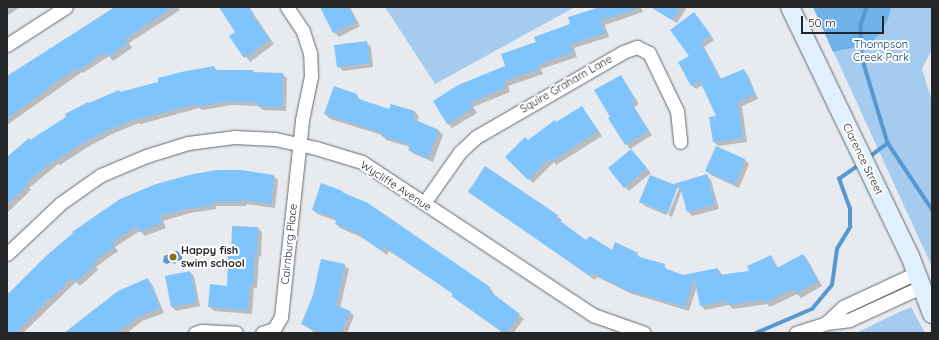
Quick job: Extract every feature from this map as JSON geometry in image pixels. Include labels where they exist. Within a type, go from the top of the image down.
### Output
[{"type":"street","points":[[7,45],[66,7]]},
{"type":"street","name":"Cairnburg Place","points":[[262,333],[274,329],[281,317],[302,120],[311,76],[310,53],[303,30],[288,7]]},
{"type":"street","name":"Clarence Street","points":[[790,7],[910,256],[932,314]]},
{"type":"street","name":"Squire Graham Lane","points":[[424,203],[460,152],[476,137],[623,52],[637,47],[649,53],[677,111],[680,142]]},
{"type":"street","name":"Wycliffe Avenue","points":[[7,254],[62,203],[102,175],[146,156],[188,143],[234,137],[275,139],[300,144],[362,162],[593,315],[644,333]]},
{"type":"street","points":[[796,333],[826,323],[843,307],[919,280]]},
{"type":"street","points":[[195,333],[202,331],[236,333]]},
{"type":"green space","points":[[385,7],[575,7],[435,84]]},
{"type":"green space","name":"Thompson Creek Park","points":[[813,7],[932,7],[932,49],[922,69],[932,101],[932,267]]},
{"type":"green space","points":[[911,307],[925,333],[856,333],[893,315]]},
{"type":"shaded area","points":[[813,7],[891,7],[888,19],[879,35],[869,44],[833,52]]},
{"type":"shaded area","name":"Happy fish swim school","points":[[177,251],[182,255],[182,260],[176,261],[175,264],[171,262],[167,264],[163,262],[164,256]]},
{"type":"building","points":[[115,7],[173,7],[125,39],[128,43],[108,57],[105,52],[78,70],[77,68],[48,87],[49,88],[7,118],[7,76]]},
{"type":"building","points":[[219,7],[249,7],[254,14],[252,15],[270,40],[244,58],[229,36],[235,32]]},
{"type":"building","points":[[320,7],[349,7],[356,22],[333,33]]},
{"type":"building","points":[[600,7],[636,7],[636,9],[601,20],[605,33],[570,44],[573,52],[538,65],[539,69],[504,81],[506,87],[470,103],[473,108],[447,124],[433,101],[458,85],[505,66],[501,54],[536,42],[534,37],[570,24],[568,17]]},
{"type":"building","points":[[651,7],[680,7],[672,20]]},
{"type":"building","points":[[694,12],[711,35],[701,42],[720,79],[744,69],[755,94],[738,102],[743,138],[713,142],[709,117],[716,116],[700,81],[691,86],[678,62],[689,56],[670,30]]},
{"type":"building","points":[[367,41],[370,63],[337,67],[334,45]]},
{"type":"building","points":[[214,66],[215,70],[253,70],[253,72],[283,73],[282,107],[257,106],[257,102],[228,101],[196,107],[196,104],[135,119],[108,130],[81,144],[55,161],[54,160],[26,183],[27,185],[7,204],[7,157],[29,138],[30,140],[66,117],[65,114],[88,102],[89,103],[119,90],[120,92],[158,82],[158,78],[181,72]]},
{"type":"building","points":[[621,75],[635,99],[631,102],[649,131],[625,145],[608,118],[610,117],[594,90]]},
{"type":"building","points":[[334,86],[357,94],[356,98],[389,109],[391,104],[415,111],[413,119],[439,130],[428,158],[408,150],[410,145],[381,136],[382,133],[324,114]]},
{"type":"building","points":[[582,106],[598,131],[551,162],[549,158],[528,180],[505,157],[525,137],[528,140],[555,120],[556,122]]},
{"type":"building","points":[[716,146],[745,159],[735,184],[705,171]]},
{"type":"building","points":[[631,149],[647,168],[624,188],[608,168]]},
{"type":"building","points":[[485,166],[558,215],[556,218],[586,240],[590,236],[612,250],[615,242],[638,253],[636,256],[665,264],[664,268],[683,275],[718,268],[719,275],[749,271],[747,266],[771,255],[777,268],[803,254],[818,281],[796,294],[793,289],[764,303],[763,300],[727,305],[727,301],[700,306],[694,277],[685,307],[626,290],[592,273],[590,276],[468,192]]},
{"type":"building","points":[[216,170],[242,170],[274,175],[271,204],[242,200],[242,202],[212,202],[213,205],[185,209],[159,216],[162,223],[140,232],[137,226],[112,242],[115,246],[93,262],[95,265],[75,282],[71,278],[15,333],[7,333],[7,295],[45,257],[73,233],[72,232],[120,199],[156,184],[189,175]]},
{"type":"building","points":[[707,174],[715,204],[687,212],[679,183],[668,213],[639,202],[650,175],[673,184]]},
{"type":"building","points":[[321,183],[343,191],[342,192],[368,203],[490,287],[488,290],[520,314],[506,333],[504,333],[451,296],[453,294],[385,247],[382,251],[361,237],[363,235],[335,224],[337,219],[312,210]]},
{"type":"building","points":[[232,226],[258,227],[257,253],[255,252],[253,284],[250,284],[248,310],[208,307],[210,284],[227,286],[228,256],[231,256]]},
{"type":"building","points":[[321,259],[345,264],[336,305],[350,311],[341,333],[321,333],[301,324],[313,295]]},
{"type":"building","points":[[190,271],[197,302],[171,307],[165,276]]},
{"type":"building","points":[[148,278],[160,308],[138,317],[116,333],[64,333],[118,291]]},
{"type":"waterway","points":[[867,7],[861,26],[862,57],[888,143],[932,209]]},
{"type":"waterway","points":[[872,155],[888,143]]},
{"type":"waterway","points":[[756,333],[812,309],[832,285],[837,249],[850,227],[850,209],[839,179],[856,167]]},
{"type":"place","name":"Happy fish swim school","points":[[173,257]]}]
